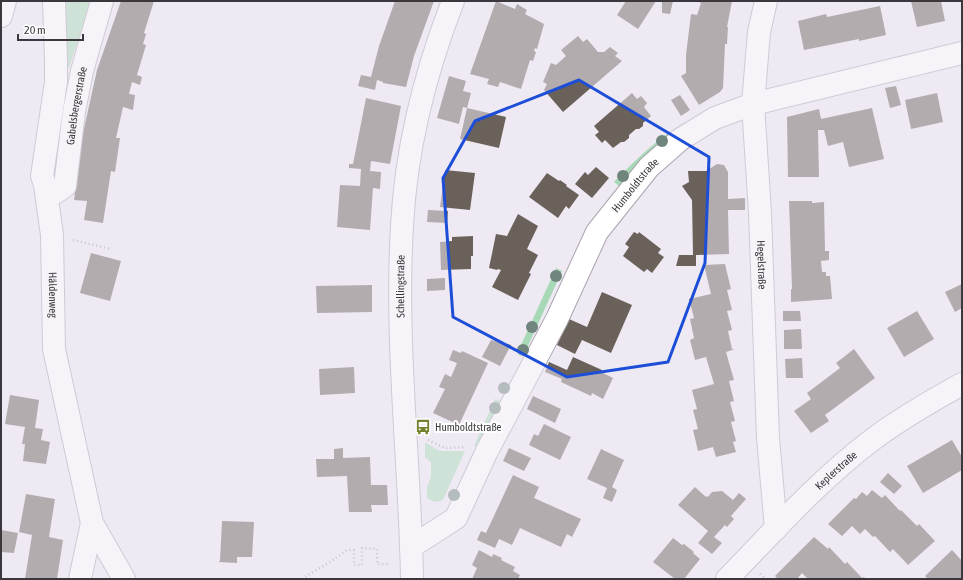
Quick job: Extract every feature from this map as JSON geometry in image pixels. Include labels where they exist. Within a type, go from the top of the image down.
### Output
[{"type":"street","points":[[1,16],[5,1]]},
{"type":"street","name":"Häldenweg","points":[[54,1],[56,82],[42,176],[45,185],[52,235],[54,349],[92,523],[124,579]]},
{"type":"street","name":"Gabelsbergerstraße","points":[[45,185],[48,192],[55,193],[65,186],[74,112],[82,71],[102,1]]},
{"type":"street","name":"Schellingstraße","points":[[411,564],[402,368],[400,280],[402,225],[410,154],[418,112],[435,52],[454,1]]},
{"type":"street","name":"Hegelstraße","points":[[766,1],[759,32],[753,104],[760,213],[768,438],[776,529]]},
{"type":"street","name":"Humboldtstraße","points":[[411,564],[456,518],[488,451],[557,319],[597,232],[649,167],[681,139],[715,118],[753,104],[962,53]]},
{"type":"street","name":"Keplerstraße","points":[[727,579],[820,484],[870,441],[892,425],[962,384]]},
{"type":"street","points":[[80,579],[92,523]]},
{"type":"path","points":[[52,235],[111,249]]},
{"type":"path","points":[[406,430],[445,448],[463,446],[476,450],[488,451]]},
{"type":"path","points":[[302,579],[347,550],[354,550],[354,565],[362,565],[362,548],[377,549],[377,564],[411,564]]},
{"type":"highlighted area","points":[[579,80],[709,157],[705,263],[668,362],[567,377],[453,317],[443,178],[475,121]]},
{"type":"green space","points":[[64,1],[91,1],[69,68],[66,68]]},
{"type":"green space","points":[[685,122],[688,127],[631,172],[619,186],[614,182],[648,149]]},
{"type":"green space","points":[[556,268],[562,271],[523,357],[517,354]]},
{"type":"green space","points":[[495,399],[502,402],[481,448],[474,446]]},
{"type":"green space","points":[[425,443],[440,451],[465,451],[444,498],[438,502],[427,498],[427,488],[431,476],[431,462],[425,457]]},
{"type":"building","points":[[121,1],[154,1],[144,33],[146,34],[143,44],[146,45],[137,75],[142,77],[140,85],[132,82],[129,94],[135,95],[133,110],[123,107],[116,138],[120,138],[115,172],[111,171],[103,223],[84,220],[87,201],[74,200],[83,133],[97,70]]},
{"type":"building","points":[[395,1],[434,1],[414,56],[406,87],[383,83],[377,80],[375,90],[358,86],[361,75],[371,77],[379,46]]},
{"type":"building","points":[[496,1],[515,9],[517,4],[527,10],[525,14],[544,24],[537,49],[535,48],[534,51],[536,52],[533,61],[530,60],[521,89],[500,82],[498,87],[487,84],[489,79],[470,74]]},
{"type":"building","points":[[626,1],[656,1],[638,29],[617,15]]},
{"type":"building","points":[[662,1],[673,1],[670,14],[662,13]]},
{"type":"building","points":[[697,1],[732,1],[727,27],[727,44],[725,44],[723,88],[720,92],[699,105],[681,76],[686,73],[686,55],[691,14],[697,15],[701,3]]},
{"type":"building","points":[[911,1],[941,1],[945,21],[917,27]]},
{"type":"building","points":[[880,6],[886,35],[804,50],[798,21],[826,14],[827,17]]},
{"type":"building","points":[[578,36],[583,42],[587,39],[598,52],[604,52],[610,47],[618,53],[615,56],[622,61],[563,112],[544,90],[547,84],[543,82],[551,63],[556,65],[566,56],[561,50]]},
{"type":"building","points":[[449,76],[466,81],[463,91],[471,93],[467,108],[463,107],[459,124],[437,118]]},
{"type":"building","points":[[896,86],[901,105],[890,108],[885,88]]},
{"type":"building","points":[[632,93],[637,99],[641,96],[647,103],[644,107],[651,116],[643,123],[643,126],[636,129],[624,142],[621,142],[613,148],[605,140],[602,143],[595,135],[599,132],[594,126]]},
{"type":"building","points":[[937,93],[943,122],[911,129],[905,100]]},
{"type":"building","points":[[680,95],[690,110],[681,116],[671,100]]},
{"type":"building","points":[[366,98],[401,106],[390,164],[371,161],[370,171],[381,172],[380,189],[373,188],[370,230],[337,227],[340,185],[360,186],[361,169],[349,168],[349,164],[353,164]]},
{"type":"building","points":[[467,108],[506,117],[499,148],[460,139]]},
{"type":"building","points":[[872,108],[884,159],[849,167],[843,142],[828,146],[824,130],[818,130],[819,177],[788,177],[787,117],[819,109],[821,119]]},
{"type":"building","points":[[717,164],[724,165],[728,172],[728,199],[745,198],[745,210],[728,210],[729,254],[696,255],[696,266],[676,266],[679,255],[693,255],[692,200],[682,186],[689,182],[688,171],[706,171]]},
{"type":"building","points":[[596,167],[609,178],[592,198],[575,184],[585,172],[588,175]]},
{"type":"building","points":[[445,170],[475,173],[470,210],[440,207]]},
{"type":"building","points":[[547,173],[559,181],[560,180],[579,195],[569,209],[566,206],[558,218],[529,197]]},
{"type":"building","points":[[789,201],[812,201],[812,203],[824,202],[825,251],[829,251],[829,260],[821,261],[822,272],[826,272],[826,276],[830,276],[832,299],[791,302],[792,289]]},
{"type":"building","points":[[428,210],[448,211],[447,223],[427,222]]},
{"type":"building","points":[[518,214],[538,226],[527,249],[538,255],[529,273],[531,274],[518,300],[492,287],[501,270],[489,268],[496,234],[507,236]]},
{"type":"building","points":[[634,232],[638,234],[639,232],[661,249],[658,253],[664,257],[652,273],[647,269],[644,272],[623,256],[629,247],[625,244]]},
{"type":"building","points":[[473,236],[473,256],[471,256],[471,269],[441,270],[440,242],[452,241],[452,237]]},
{"type":"building","points":[[91,253],[121,261],[110,301],[80,293]]},
{"type":"building","points":[[725,264],[731,289],[727,290],[732,310],[727,311],[732,330],[728,331],[732,349],[735,349],[726,352],[734,380],[729,381],[734,401],[730,402],[735,421],[731,422],[736,441],[733,442],[736,452],[716,457],[713,447],[698,451],[693,430],[698,429],[693,410],[697,409],[692,390],[714,384],[706,357],[695,360],[690,340],[694,338],[690,319],[694,318],[689,299],[711,294],[704,265]]},
{"type":"building","points":[[445,278],[445,290],[427,291],[427,279]]},
{"type":"building","points":[[962,284],[962,308],[955,312],[945,292]]},
{"type":"building","points":[[372,285],[372,312],[317,313],[316,286]]},
{"type":"building","points":[[602,292],[632,305],[611,353],[582,340],[575,354],[557,345],[569,319],[587,327]]},
{"type":"building","points":[[783,311],[800,311],[801,321],[783,321]]},
{"type":"building","points":[[917,311],[934,339],[904,357],[887,328]]},
{"type":"building","points":[[801,329],[802,349],[784,349],[784,330]]},
{"type":"building","points":[[491,340],[511,345],[500,366],[482,357]]},
{"type":"building","points":[[854,349],[875,378],[825,415],[829,421],[811,433],[794,411],[811,399],[807,393],[840,368],[836,363]]},
{"type":"building","points":[[453,350],[461,353],[462,351],[488,363],[459,425],[433,413],[445,389],[439,387],[445,374],[451,377],[457,363],[449,360]]},
{"type":"building","points":[[573,357],[602,370],[601,372],[613,378],[603,399],[592,393],[591,396],[561,382],[562,379],[545,372],[549,362],[567,370]]},
{"type":"building","points":[[802,358],[803,378],[786,378],[785,359]]},
{"type":"building","points":[[354,367],[355,393],[320,395],[319,369]]},
{"type":"building","points":[[10,395],[39,400],[35,428],[43,429],[41,440],[50,442],[46,464],[23,461],[25,444],[22,444],[25,427],[5,424]]},
{"type":"building","points":[[533,396],[561,409],[555,423],[527,409]]},
{"type":"building","points":[[544,424],[571,437],[560,460],[529,445],[534,434],[538,436]]},
{"type":"building","points":[[952,440],[962,457],[962,470],[923,493],[907,466]]},
{"type":"building","points":[[343,448],[343,458],[370,457],[371,485],[387,485],[388,505],[371,505],[372,512],[349,512],[347,476],[317,477],[316,459],[334,459],[334,449]]},
{"type":"building","points":[[509,448],[531,458],[524,471],[503,461]]},
{"type":"building","points":[[601,449],[624,460],[612,487],[617,490],[612,502],[603,498],[607,488],[587,479]]},
{"type":"building","points":[[888,473],[902,486],[894,494],[880,482]]},
{"type":"building","points":[[513,475],[539,487],[534,498],[581,519],[572,537],[567,534],[561,547],[520,528],[512,545],[499,539],[495,548],[477,540],[481,531],[486,533]]},
{"type":"building","points":[[695,487],[706,497],[708,497],[712,492],[722,491],[733,500],[739,493],[746,499],[731,516],[734,519],[727,527],[725,525],[714,537],[722,543],[712,554],[698,543],[708,531],[678,505]]},
{"type":"building","points":[[872,490],[882,498],[885,495],[917,526],[919,524],[935,541],[908,565],[893,549],[890,552],[875,536],[873,537],[865,529],[860,534],[852,526],[842,536],[828,524],[854,498],[856,499],[862,492],[867,496]]},
{"type":"building","points":[[26,494],[55,499],[49,537],[63,540],[57,579],[25,579],[32,535],[19,532]]},
{"type":"building","points":[[222,521],[254,522],[252,557],[237,557],[237,563],[219,562]]},
{"type":"building","points":[[1,530],[18,533],[14,553],[1,552]]},
{"type":"building","points":[[814,537],[828,549],[829,547],[845,564],[847,562],[862,578],[864,577],[866,579],[808,579],[802,573],[797,579],[778,579],[775,576]]},
{"type":"building","points":[[673,538],[682,545],[684,544],[700,559],[684,579],[675,579],[653,562]]},
{"type":"building","points":[[479,550],[492,557],[493,554],[502,558],[501,560],[515,567],[513,571],[520,575],[518,579],[472,579],[477,568],[472,565]]},
{"type":"building","points":[[952,550],[962,561],[962,579],[928,579],[925,576]]},
{"type":"place","name":"Humboldtstraße","points":[[423,427]]}]
